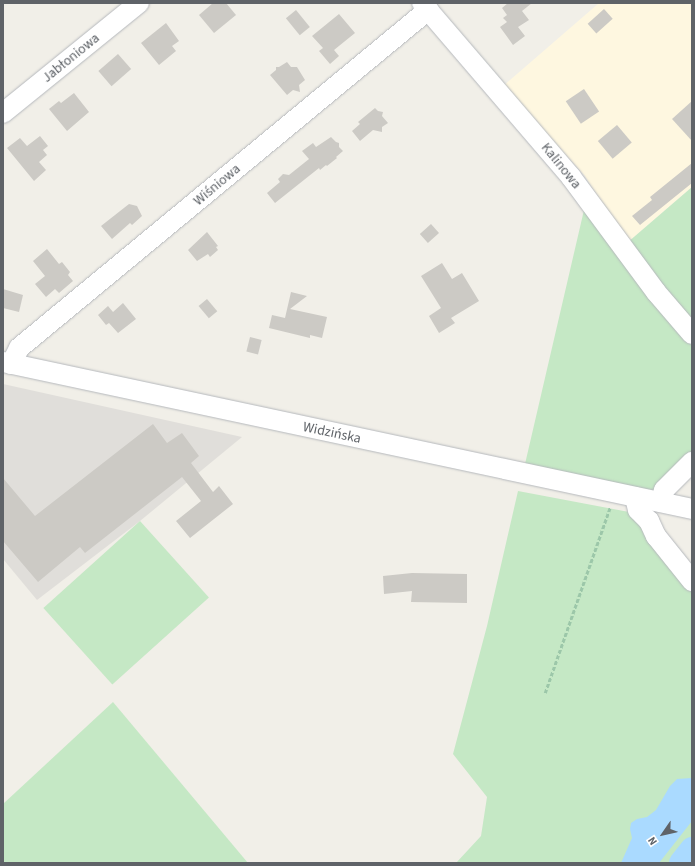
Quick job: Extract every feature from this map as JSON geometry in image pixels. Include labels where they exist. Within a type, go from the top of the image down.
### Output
[{"type":"street","name":"Jabłoniowa","points":[[3,112],[139,3]]},
{"type":"street","name":"Kalinowa","points":[[425,6],[571,177],[656,292],[692,334]]},
{"type":"street","name":"Wiśniowa","points":[[7,363],[19,348],[425,6]]},
{"type":"street","name":"Widzińska","points":[[7,363],[692,509]]},
{"type":"street","points":[[660,502],[664,490],[692,462]]},
{"type":"street","points":[[635,497],[638,510],[649,521],[656,536],[692,581]]},
{"type":"path","points":[[544,693],[614,493]]},
{"type":"shaded area","points":[[599,3],[692,3],[692,187],[627,243],[585,176],[503,86]]},
{"type":"shaded area","points":[[3,384],[242,437],[140,521],[37,600],[3,559]]},
{"type":"green space","points":[[692,187],[692,321],[627,243]]},
{"type":"green space","points":[[584,210],[640,285],[692,346],[692,451],[663,477],[655,492],[525,464]]},
{"type":"green space","points":[[518,491],[629,512],[692,584],[692,863],[456,863],[481,836],[487,797],[453,754],[487,626]]},
{"type":"green space","points":[[140,521],[209,598],[112,685],[43,608]]},
{"type":"green space","points":[[113,702],[248,863],[3,863],[3,804]]},
{"type":"water","points":[[692,778],[692,821],[659,863],[621,863],[632,838],[630,829],[631,823],[637,819],[647,817],[656,810],[670,786],[677,779]]},
{"type":"building","points":[[213,3],[226,3],[236,15],[214,33],[199,15]]},
{"type":"building","points":[[508,3],[532,3],[522,11],[529,20],[518,27],[525,36],[513,45],[500,27],[507,22],[503,18],[507,15],[502,8]]},
{"type":"building","points":[[604,9],[613,19],[596,33],[588,24]]},
{"type":"building","points":[[296,10],[310,27],[300,35],[286,18]]},
{"type":"building","points":[[339,14],[355,33],[334,50],[339,56],[330,64],[319,51],[323,48],[312,36]]},
{"type":"building","points":[[166,23],[179,41],[172,46],[176,51],[159,65],[141,43]]},
{"type":"building","points":[[118,54],[131,69],[111,86],[98,71]]},
{"type":"building","points":[[287,62],[291,67],[297,67],[305,80],[299,85],[300,92],[293,90],[287,95],[270,75],[276,70],[276,67],[279,67]]},
{"type":"building","points":[[584,89],[599,111],[581,124],[566,101]]},
{"type":"building","points":[[74,93],[89,112],[67,131],[49,109],[59,101],[61,103]]},
{"type":"building","points":[[692,101],[692,141],[672,119]]},
{"type":"building","points":[[375,108],[378,111],[383,112],[382,116],[388,123],[382,127],[382,132],[373,130],[360,141],[352,131],[360,124],[358,122]]},
{"type":"building","points":[[617,125],[632,143],[613,159],[598,141]]},
{"type":"building","points":[[40,136],[48,146],[43,150],[47,155],[39,162],[46,170],[34,181],[7,148],[20,138],[27,146]]},
{"type":"building","points":[[331,137],[339,143],[339,147],[343,151],[327,166],[326,165],[320,170],[319,168],[275,203],[267,193],[280,182],[278,179],[283,174],[289,175],[309,159],[302,151],[313,143],[316,147]]},
{"type":"building","points":[[692,163],[692,183],[640,225],[632,216],[652,200],[650,197]]},
{"type":"building","points":[[129,204],[137,206],[142,216],[132,225],[130,223],[112,239],[101,226]]},
{"type":"building","points":[[431,224],[439,233],[428,243],[420,234]]},
{"type":"building","points":[[207,232],[218,246],[216,247],[218,250],[210,257],[208,254],[197,261],[188,250]]},
{"type":"building","points":[[47,249],[59,264],[62,262],[70,272],[68,275],[73,281],[59,293],[55,289],[46,297],[35,284],[45,276],[33,261]]},
{"type":"building","points":[[442,263],[452,279],[462,273],[479,301],[451,318],[455,323],[439,333],[429,316],[441,308],[421,276]]},
{"type":"building","points":[[3,289],[23,295],[19,312],[3,308]]},
{"type":"building","points":[[291,292],[307,296],[290,309],[327,317],[322,338],[310,335],[310,338],[269,328],[272,315],[285,318]]},
{"type":"building","points":[[207,299],[217,311],[209,318],[199,306]]},
{"type":"building","points":[[123,303],[136,319],[118,333],[109,323],[106,325],[98,315],[108,306],[113,312]]},
{"type":"building","points":[[250,337],[262,340],[258,354],[246,352]]},
{"type":"building","points":[[153,424],[167,443],[182,433],[199,456],[191,463],[213,492],[219,486],[233,504],[190,538],[176,521],[201,501],[182,477],[85,553],[80,547],[38,582],[3,541],[3,478],[35,516]]},
{"type":"building","points":[[412,573],[467,574],[467,603],[411,602],[412,591],[384,594],[383,576]]},
{"type":"waterway","points":[[681,863],[692,849]]}]
